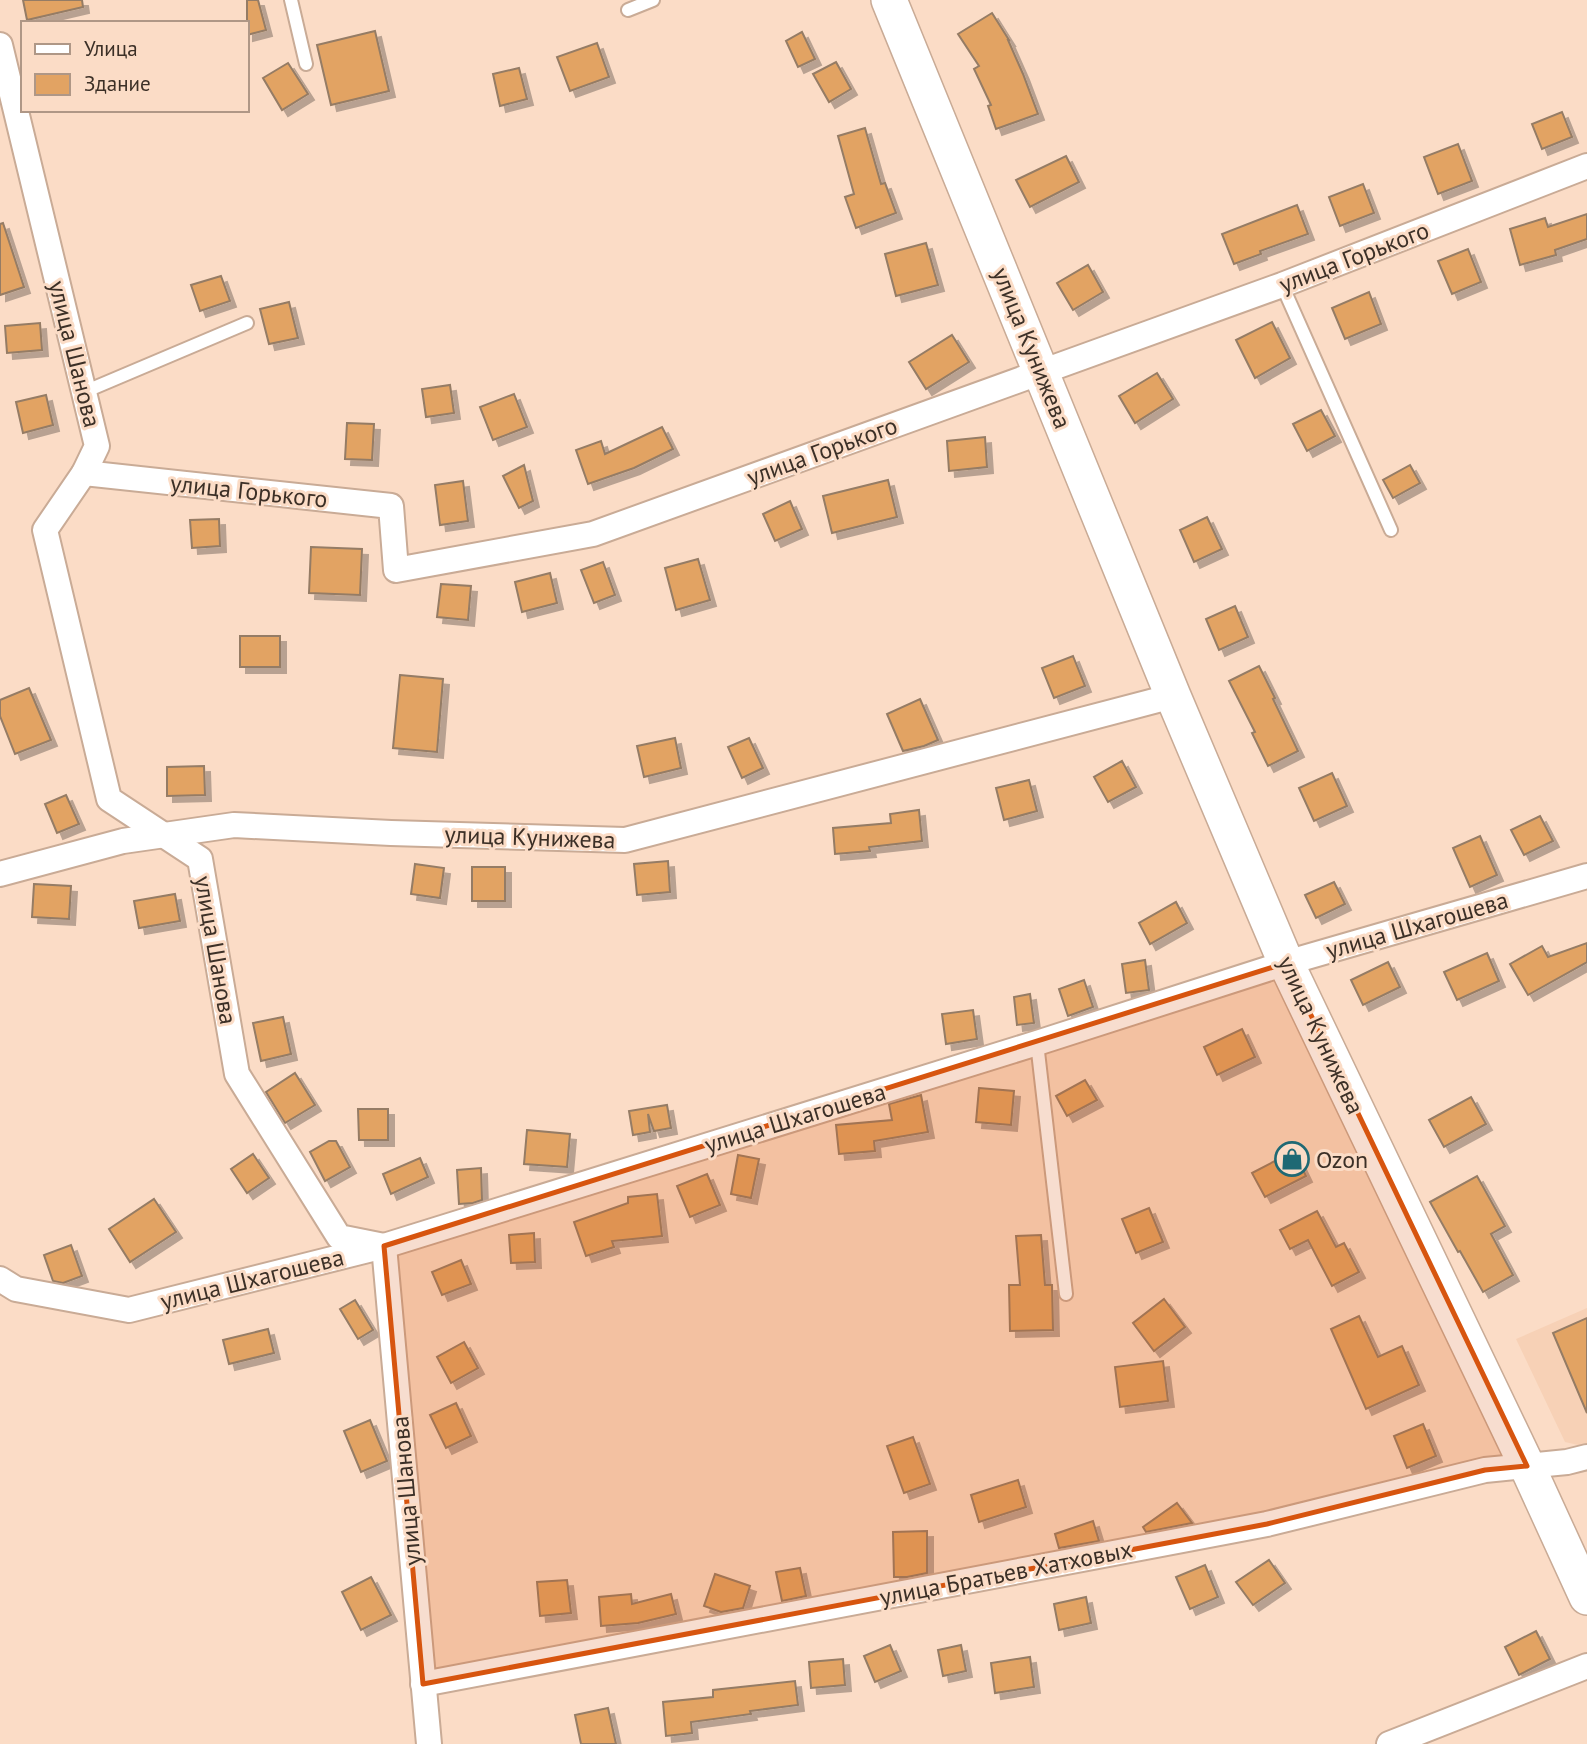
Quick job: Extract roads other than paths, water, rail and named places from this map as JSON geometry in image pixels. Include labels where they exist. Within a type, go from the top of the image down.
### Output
[{"type":"street","name":"улица Кунижева","points":[[890,0],[1173,696],[1286,963],[1587,1597]]},
{"type":"street","name":"улица Шанова","points":[[0,45],[97,446],[84,473],[46,530],[109,799],[200,859],[237,1074],[339,1237],[384,1245],[429,1744]]},
{"type":"street","name":"улица Горького","points":[[84,473],[391,506],[396,570],[593,534],[1282,285],[1587,166]]},
{"type":"street","name":"улица Кунижева","points":[[0,874],[123,841],[234,825],[625,840],[1173,696]]},
{"type":"street","name":"улица Шхагошева","points":[[0,1279],[16,1289],[129,1310],[384,1245],[1286,963],[1587,876]]},
{"type":"street","name":"улица Братьев Хатховых","points":[[423,1684],[1267,1524],[1485,1469],[1567,1462],[1587,1457]]},
{"type":"street","points":[[1389,1744],[1587,1666]]},
{"type":"lane","points":[[291,0],[306,64]]},
{"type":"lane","points":[[628,10],[653,0]]},
{"type":"lane","points":[[1282,285],[1391,530]]},
{"type":"lane","points":[[84,392],[247,323]]},
{"type":"lane","points":[[1037,1043],[1066,1294]]},
{"type":"place","name":"Ozon","points":[[1292,1159]]}]
